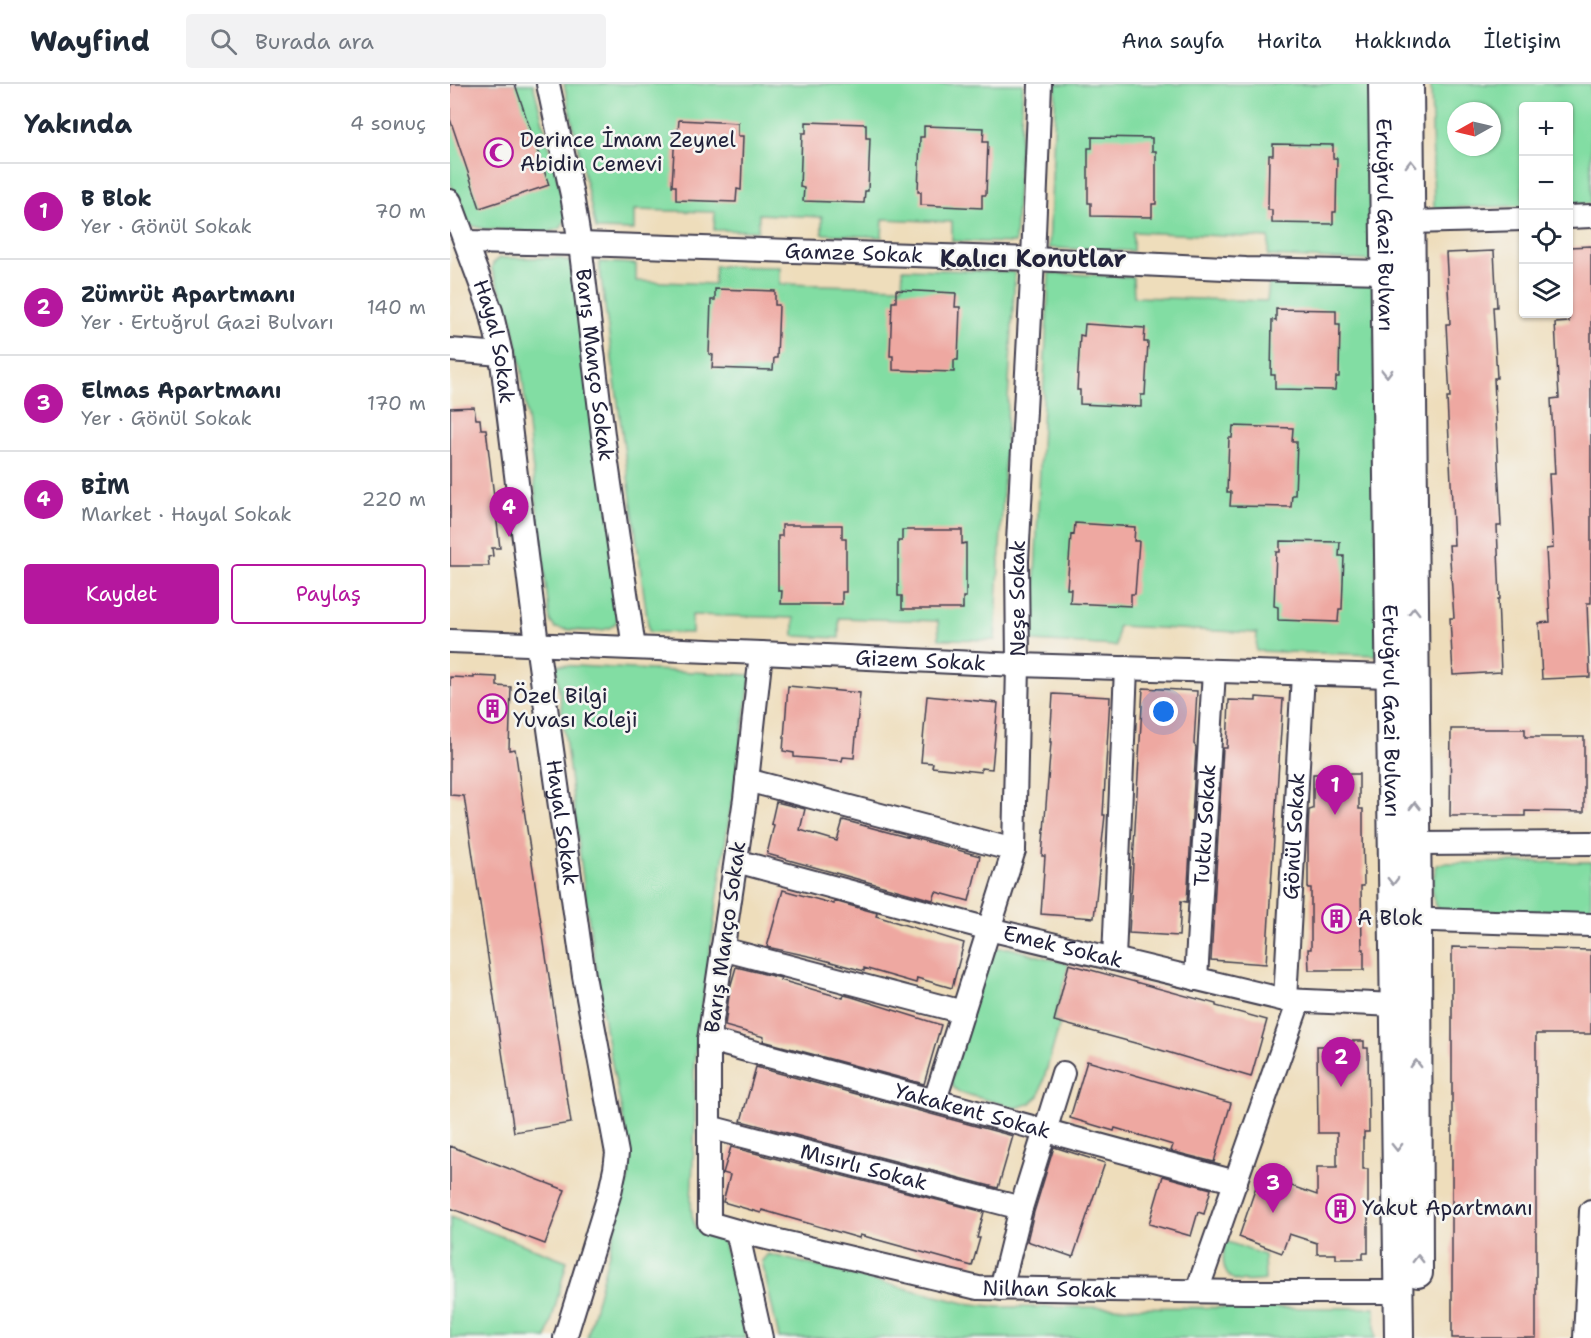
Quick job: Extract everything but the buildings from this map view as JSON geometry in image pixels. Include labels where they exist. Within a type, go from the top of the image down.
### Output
[{"type":"main road","name":"Ertuğrul Gazi Bulvarı","points":[[1383,84],[1390,676],[1405,919],[1418,1338]]},
{"type":"main road","name":"Ertuğrul Gazi Bulvarı","points":[[1399,1338],[1395,1005],[1416,844],[1409,84]]},
{"type":"street","name":"Barış Manço Sokak","points":[[548,84],[580,244],[604,443],[634,648]]},
{"type":"street","name":"Neşe Sokak","points":[[935,1100],[1014,850],[1018,665],[1017,561],[1040,84]]},
{"type":"street","name":"Hayal Sokak","points":[[450,201],[491,311],[501,354],[537,644],[584,976],[616,1153],[610,1192],[565,1338]]},
{"type":"street","points":[[1573,217],[1591,216]]},
{"type":"street","points":[[1412,222],[1519,219]]},
{"type":"street","name":"Gamze Sokak","points":[[466,242],[1385,272]]},
{"type":"street","points":[[450,350],[501,354]]},
{"type":"street","name":"Gizem Sokak","points":[[450,641],[1018,665],[1390,676]]},
{"type":"street","name":"Barış Manço Sokak","points":[[709,1223],[709,1040],[747,780],[761,653]]},
{"type":"street","points":[[1114,959],[1126,668]]},
{"type":"street","name":"Tutku Sokak","points":[[1196,979],[1214,671]]},
{"type":"street","name":"Gönül Sokak","points":[[1197,1291],[1236,1182],[1292,1001],[1303,674]]},
{"type":"street","points":[[747,780],[1014,850]]},
{"type":"street","points":[[1416,844],[1591,843]]},
{"type":"street","name":"Emek Sokak","points":[[736,861],[989,929],[1292,1001],[1395,1005]]},
{"type":"street","points":[[1405,919],[1591,925]]},
{"type":"street","points":[[722,949],[963,1012]]},
{"type":"street","name":"Yakakent Sokak","points":[[709,1040],[1236,1182]]},
{"type":"street","points":[[1001,1289],[1021,1208],[1062,1073]]},
{"type":"street","name":"Mısırlı Sokak","points":[[709,1127],[1021,1208]]},
{"type":"street","points":[[1585,1338],[1591,1211]]},
{"type":"street","name":"Nilhan Sokak","points":[[709,1223],[978,1288],[1398,1292]]},
{"type":"street","points":[[737,1231],[761,1338]]},
{"type":"green space","points":[[450,84],[533,84],[565,207],[566,218],[561,228],[546,233],[484,229],[470,225],[462,214],[450,182]]},
{"type":"green space","points":[[564,84],[1023,84],[1015,243],[952,241],[952,222],[883,219],[882,237],[822,234],[822,217],[759,214],[758,231],[714,230],[715,212],[634,210],[634,230],[596,229]]},
{"type":"green space","points":[[1056,84],[1370,84],[1373,261],[1268,256],[1269,238],[1133,232],[1133,251],[1049,248]]},
{"type":"green space","points":[[1431,84],[1591,84],[1591,204],[1573,204],[1573,102],[1519,102],[1519,206],[1434,208]]},
{"type":"green space","points":[[501,258],[559,258],[570,262],[575,269],[622,607],[614,625],[602,630],[555,628],[550,621],[521,365],[511,316],[492,270],[494,262]]},
{"type":"green space","points":[[599,262],[636,264],[636,281],[714,284],[715,266],[780,267],[780,284],[902,287],[903,269],[1015,272],[995,640],[939,639],[938,621],[839,618],[839,638],[794,636],[794,618],[692,615],[692,633],[649,632]]},
{"type":"green space","points":[[1049,273],[1133,277],[1134,297],[1267,301],[1269,282],[1375,285],[1376,655],[1256,651],[1257,633],[1118,626],[1116,646],[1032,641]]},
{"type":"green space","points":[[556,665],[751,675],[694,1064],[695,1123],[691,1201],[696,1229],[723,1239],[746,1338],[587,1338],[629,1175],[625,1127],[606,1034],[586,902]]},
{"type":"green space","points":[[1591,862],[1591,911],[1443,912],[1434,901],[1432,891],[1437,865],[1446,863]]},
{"type":"green space","points":[[998,948],[1009,948],[1069,964],[1054,1021],[1060,1023],[1039,1096],[1031,1103],[1016,1108],[959,1092],[953,1087],[951,1081],[988,955]]},
{"type":"green space","points":[[450,1217],[567,1261],[547,1338],[450,1338]]},
{"type":"green space","points":[[1225,1241],[1264,1255],[1265,1280],[1250,1282],[1230,1277],[1224,1264]]},
{"type":"green space","points":[[768,1254],[964,1303],[999,1307],[1375,1308],[1375,1338],[779,1338],[762,1261]]},
{"type":"place","name":"Derince İmam Zeynel Abidin Cemevi","points":[[499,152]]},
{"type":"place","name":"BİM","points":[[509,537]]},
{"type":"place","name":"Özel Bilgi Yuvası Koleji","points":[[492,708]]},
{"type":"place","name":"B Blok","points":[[1335,815]]},
{"type":"place","name":"A Blok","points":[[1336,918]]},
{"type":"place","name":"Zümrüt Apartmanı","points":[[1341,1087]]},
{"type":"place","name":"Yakut Apartmanı","points":[[1341,1208]]},
{"type":"place","name":"Elmas Apartmanı","points":[[1273,1213]]},
{"type":"district","name":"Kalıcı Konutlar","points":[[1033,259]]}]
